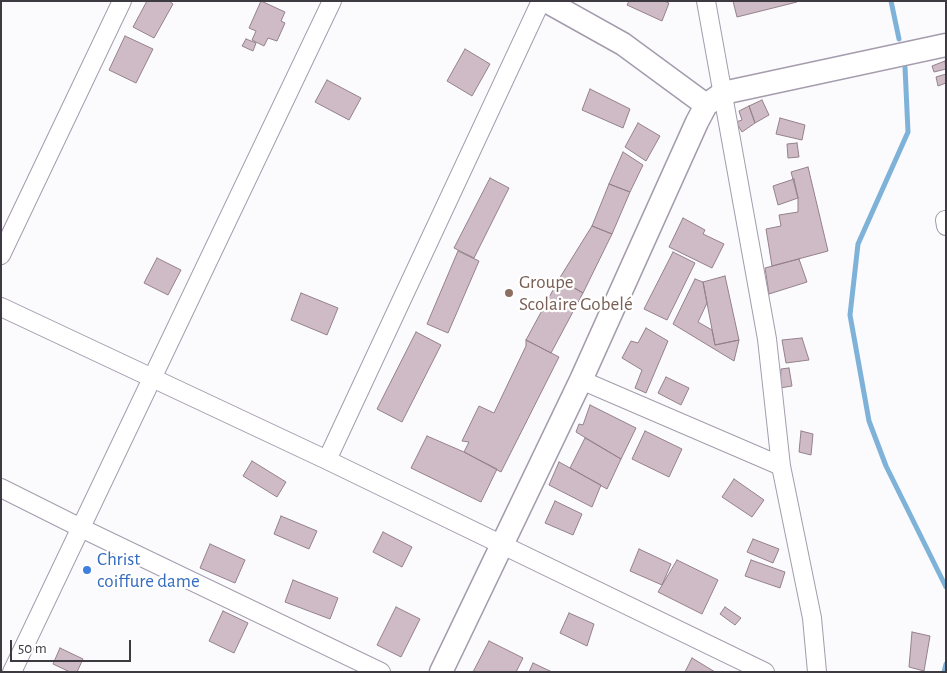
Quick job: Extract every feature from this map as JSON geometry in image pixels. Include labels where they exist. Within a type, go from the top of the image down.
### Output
[{"type":"street","points":[[1,256],[122,1]]},
{"type":"street","points":[[12,672],[332,1]]},
{"type":"street","points":[[328,460],[541,1]]},
{"type":"street","points":[[546,1],[715,99]]},
{"type":"street","points":[[706,1],[715,99],[767,339],[781,466],[812,618],[816,672]]},
{"type":"street","points":[[441,672],[581,380],[697,122],[715,99],[946,45]]},
{"type":"street","points":[[1,307],[328,460],[765,672]]},
{"type":"street","points":[[581,380],[781,466]]},
{"type":"street","points":[[1,488],[381,672]]},
{"type":"building","points":[[147,1],[169,1],[173,4],[154,38],[133,27]]},
{"type":"building","points":[[261,1],[285,12],[281,21],[285,23],[277,41],[268,38],[264,46],[252,40],[256,31],[249,28]]},
{"type":"building","points":[[629,1],[664,1],[669,3],[662,21],[627,5]]},
{"type":"building","points":[[733,1],[797,1],[797,2],[737,17]]},
{"type":"building","points":[[125,36],[153,49],[136,83],[109,70]]},
{"type":"building","points":[[246,39],[256,43],[253,51],[242,46]]},
{"type":"building","points":[[465,49],[490,64],[472,96],[447,81]]},
{"type":"building","points":[[945,61],[946,69],[934,72],[932,66]]},
{"type":"building","points":[[946,74],[946,83],[938,86],[936,77]]},
{"type":"building","points":[[327,80],[361,98],[349,120],[315,102]]},
{"type":"building","points":[[590,89],[630,109],[623,128],[582,110]]},
{"type":"building","points":[[762,100],[769,115],[755,123],[749,106]]},
{"type":"building","points":[[749,106],[755,123],[742,132],[736,122],[742,120],[739,111]]},
{"type":"building","points":[[780,118],[805,125],[802,140],[776,134]]},
{"type":"building","points":[[638,123],[660,136],[646,161],[625,147]]},
{"type":"building","points":[[797,143],[799,157],[788,158],[787,144]]},
{"type":"building","points":[[623,152],[643,165],[630,192],[609,184]]},
{"type":"building","points":[[808,167],[828,251],[772,266],[766,229],[781,226],[779,215],[798,212],[798,198],[791,172]]},
{"type":"building","points":[[490,178],[509,188],[474,258],[454,248]]},
{"type":"building","points":[[794,179],[798,198],[778,205],[773,186]]},
{"type":"building","points":[[609,184],[630,192],[612,234],[592,226]]},
{"type":"building","points":[[683,218],[705,230],[703,234],[724,244],[712,268],[669,247]]},
{"type":"building","points":[[592,226],[612,234],[583,293],[559,279]]},
{"type":"building","points":[[458,251],[479,261],[448,333],[427,324]]},
{"type":"building","points":[[673,252],[695,263],[667,320],[644,309]]},
{"type":"building","points":[[157,258],[181,270],[168,295],[144,283]]},
{"type":"building","points":[[799,259],[807,282],[769,294],[765,268]]},
{"type":"building","points":[[725,276],[739,340],[715,345],[703,282]]},
{"type":"building","points":[[559,279],[583,293],[551,353],[526,340]]},
{"type":"building","points":[[695,279],[703,282],[707,303],[698,322],[712,330],[715,345],[739,340],[734,361],[673,324]]},
{"type":"building","points":[[301,293],[338,308],[327,335],[291,320]]},
{"type":"building","points":[[646,328],[668,341],[646,393],[635,388],[642,370],[622,358],[631,341],[638,343]]},
{"type":"building","points":[[416,332],[441,345],[402,422],[377,409]]},
{"type":"building","points":[[802,338],[809,360],[786,363],[782,340]]},
{"type":"building","points":[[526,340],[559,357],[501,472],[464,452],[469,442],[462,441],[479,406],[494,413],[526,346]]},
{"type":"building","points":[[789,368],[792,386],[780,388],[781,369]]},
{"type":"building","points":[[666,377],[689,388],[681,405],[658,393]]},
{"type":"building","points":[[590,405],[636,428],[621,459],[576,432],[579,424],[583,425]]},
{"type":"building","points":[[645,431],[682,449],[669,477],[632,459]]},
{"type":"building","points":[[801,431],[813,434],[811,455],[799,452]]},
{"type":"building","points":[[427,436],[497,469],[481,502],[411,468]]},
{"type":"building","points":[[585,438],[621,459],[607,489],[570,468]]},
{"type":"building","points":[[252,461],[286,482],[277,497],[243,476]]},
{"type":"building","points":[[559,462],[601,485],[592,507],[549,485]]},
{"type":"building","points":[[734,479],[764,500],[752,517],[722,497]]},
{"type":"building","points":[[555,501],[582,514],[573,535],[545,523]]},
{"type":"building","points":[[281,516],[317,531],[309,549],[274,534]]},
{"type":"building","points":[[383,532],[412,547],[402,567],[373,552]]},
{"type":"building","points":[[753,539],[779,549],[773,563],[747,552]]},
{"type":"building","points":[[210,544],[245,560],[235,583],[200,568]]},
{"type":"building","points":[[639,549],[671,564],[662,585],[630,571]]},
{"type":"building","points":[[677,560],[718,580],[702,614],[658,592]]},
{"type":"building","points":[[751,560],[785,572],[780,588],[745,576]]},
{"type":"building","points":[[293,580],[338,598],[330,619],[285,602]]},
{"type":"building","points":[[396,607],[420,619],[401,657],[377,645]]},
{"type":"building","points":[[725,607],[741,618],[735,625],[720,614]]},
{"type":"building","points":[[223,611],[248,623],[234,653],[209,641]]},
{"type":"building","points":[[569,613],[594,624],[587,646],[560,633]]},
{"type":"building","points":[[912,632],[930,636],[924,671],[909,667]]},
{"type":"building","points":[[489,641],[523,658],[516,672],[473,672]]},
{"type":"building","points":[[60,648],[83,659],[77,672],[70,672],[53,664]]},
{"type":"building","points":[[692,658],[715,672],[685,672]]},
{"type":"building","points":[[533,663],[552,672],[529,672]]},
{"type":"waterway","points":[[891,1],[899,39]]},
{"type":"waterway","points":[[905,67],[908,132],[858,244],[850,315],[869,421],[886,466],[946,587]]},
{"type":"waterway","points":[[944,672],[946,664]]},
{"type":"place","name":"Groupe Scolaire Gobelé","points":[[509,293]]},
{"type":"place","name":"Christ coiffure dame","points":[[87,570]]}]
